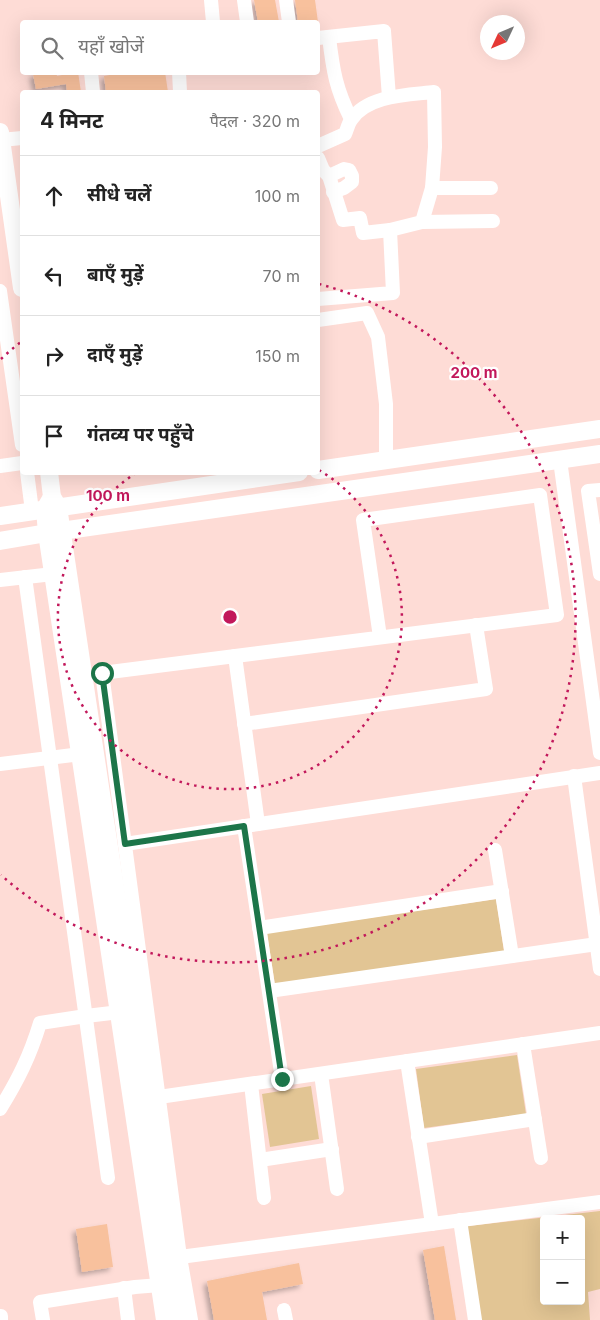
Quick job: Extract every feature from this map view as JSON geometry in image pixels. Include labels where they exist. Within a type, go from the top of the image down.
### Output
[{"type":"street","points":[[211,0],[213,20]]},
{"type":"street","points":[[244,0],[247,20]]},
{"type":"street","points":[[286,0],[289,20]]},
{"type":"street","points":[[352,119],[342,100],[324,38],[384,31],[389,97]]},
{"type":"street","points":[[91,75],[93,90]]},
{"type":"street","points":[[179,75],[180,90]]},
{"type":"street","points":[[320,145],[345,134],[352,119],[360,111],[389,97],[434,92],[435,147],[432,188],[422,222]]},
{"type":"street","points":[[20,138],[1,136],[20,274]]},
{"type":"street","points":[[320,163],[323,170],[329,176],[343,220],[360,218],[363,233],[390,230],[422,222],[493,222]]},
{"type":"street","points":[[329,176],[344,169],[349,170],[352,176],[350,186],[333,192]]},
{"type":"street","points":[[432,188],[491,188]]},
{"type":"street","points":[[320,299],[393,293],[390,230]]},
{"type":"street","points":[[0,291],[20,431]]},
{"type":"street","points":[[367,313],[371,306],[373,295]]},
{"type":"street","points":[[320,320],[367,313]]},
{"type":"street","points":[[367,313],[378,337],[386,404],[386,460]]},
{"type":"street","points":[[320,470],[600,429]]},
{"type":"street","points":[[0,541],[600,454]]},
{"type":"street","points":[[560,460],[600,753]]},
{"type":"street","points":[[0,466],[20,463]]},
{"type":"street","points":[[29,475],[47,506],[54,532],[110,849],[180,1320]]},
{"type":"street","points":[[47,506],[49,475]]},
{"type":"street","points":[[0,516],[47,506],[277,475]]},
{"type":"street","points":[[600,490],[588,491],[600,574]]},
{"type":"street","points":[[191,1320],[180,1257],[102,673],[557,615],[540,495],[363,520],[380,637]]},
{"type":"street","points":[[54,532],[53,574],[165,1320]]},
{"type":"street","points":[[0,580],[53,574]]},
{"type":"street","points":[[25,577],[108,1178]]},
{"type":"street","points":[[244,724],[486,690],[476,625]]},
{"type":"street","points":[[235,656],[258,824]]},
{"type":"street","points":[[0,764],[81,754]]},
{"type":"street","points":[[125,844],[600,772]]},
{"type":"street","points":[[574,776],[600,969]]},
{"type":"street","points":[[244,826],[282,1079]]},
{"type":"street","points":[[495,850],[512,956]]},
{"type":"street","points":[[259,928],[502,891]]},
{"type":"street","points":[[268,991],[597,944]]},
{"type":"street","points":[[0,1109],[16,1083],[30,1054],[40,1023],[120,1012]]},
{"type":"street","points":[[159,1097],[600,1033]]},
{"type":"street","points":[[523,1044],[541,1158]]},
{"type":"street","points":[[407,1061],[432,1224]]},
{"type":"street","points":[[321,1074],[337,1189]]},
{"type":"street","points":[[251,1084],[264,1198]]},
{"type":"street","points":[[418,1137],[535,1120]]},
{"type":"street","points":[[260,1160],[332,1149]]},
{"type":"street","points":[[180,1257],[600,1202]]},
{"type":"street","points":[[460,1220],[474,1320]]},
{"type":"street","points":[[43,1320],[40,1302],[124,1288],[160,1285]]},
{"type":"street","points":[[124,1288],[128,1320]]},
{"type":"shaded area","points":[[496,899],[504,951],[275,985],[267,933]]},
{"type":"shaded area","points":[[517,1055],[526,1114],[424,1128],[416,1069]]},
{"type":"shaded area","points":[[311,1086],[319,1139],[270,1147],[262,1094]]},
{"type":"shaded area","points":[[600,1211],[600,1289],[588,1292],[590,1320],[475,1320],[459,1227],[540,1218],[540,1305],[585,1305],[585,1215],[565,1215]]},
{"type":"building","points":[[254,0],[275,0],[279,20],[258,20]]},
{"type":"building","points":[[295,0],[315,0],[318,20],[298,20]]},
{"type":"building","points":[[33,75],[78,75],[81,90],[67,90],[66,84],[36,89]]},
{"type":"building","points":[[165,75],[168,90],[106,90],[104,76]]},
{"type":"building","points":[[107,1224],[113,1267],[82,1272],[76,1229]]},
{"type":"building","points":[[444,1246],[456,1320],[435,1320],[423,1250]]},
{"type":"building","points":[[299,1263],[303,1284],[262,1292],[267,1320],[214,1320],[207,1281]]},
{"type":"route","points":[[102,673],[125,844],[244,826],[282,1079]]}]
